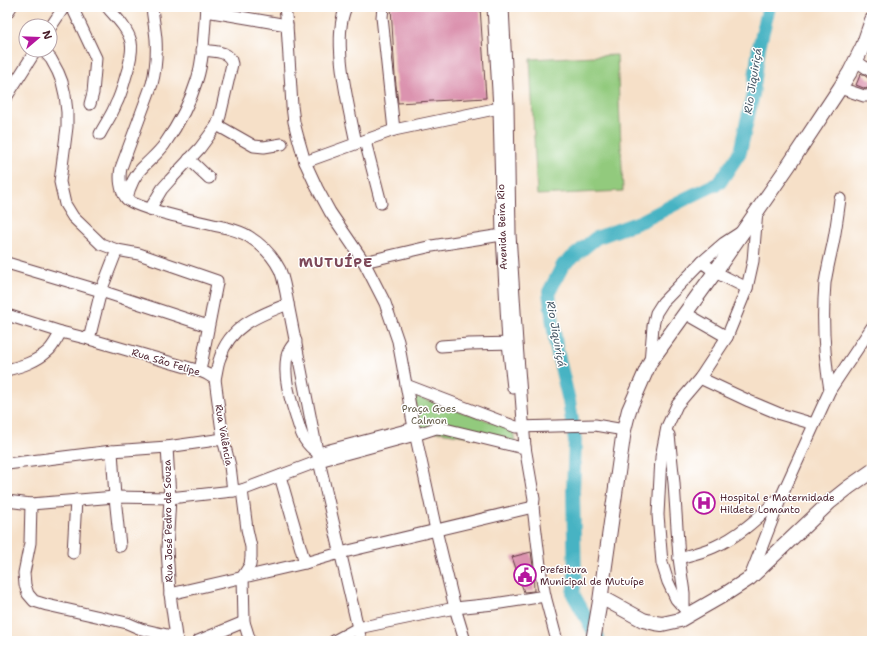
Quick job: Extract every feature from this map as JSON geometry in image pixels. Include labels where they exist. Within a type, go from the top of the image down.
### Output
[{"type":"main road","points":[[593,641],[624,430],[629,410],[650,362],[758,210],[840,88],[856,61],[872,20]]},
{"type":"main road","points":[[600,599],[654,624],[662,624],[680,620],[687,611],[727,593],[750,578],[830,502],[872,471]]},
{"type":"street","points":[[7,13],[11,7]]},
{"type":"street","points":[[57,18],[64,7]]},
{"type":"street","points":[[72,7],[96,58],[93,94],[90,104]]},
{"type":"street","points":[[100,134],[123,87],[132,48],[131,41],[127,33],[119,20],[107,7]]},
{"type":"street","points":[[285,7],[292,111],[305,162],[330,212],[364,262],[385,303],[398,340],[414,431],[436,530],[464,641]]},
{"type":"street","points":[[346,7],[341,30],[342,69],[361,142],[381,203]]},
{"type":"street","points":[[383,7],[382,17],[394,130]]},
{"type":"street","name":"Avenida Beira Rio","points":[[493,7],[504,107]]},
{"type":"street","name":"Avenida Beira Rio","points":[[503,7],[506,234],[514,394],[522,447],[534,499],[533,507],[541,574],[545,596],[557,641]]},
{"type":"street","points":[[151,9],[156,39],[157,58],[155,71],[152,84],[121,168],[120,181],[122,189],[126,199],[136,204],[150,209],[227,228],[248,236],[268,253],[280,271],[296,341],[318,457],[361,641]]},
{"type":"street","points":[[126,199],[128,190],[137,174],[163,146],[181,118],[188,103],[198,78],[206,9],[287,25]]},
{"type":"street","points":[[150,209],[162,189],[200,148],[217,125],[220,116],[232,64],[231,60],[226,54],[202,50]]},
{"type":"street","points":[[8,93],[31,58]]},
{"type":"street","points":[[50,58],[62,82],[68,112],[60,182],[65,204],[73,217],[102,244],[116,250],[139,254],[217,281],[200,371]]},
{"type":"street","points":[[856,61],[872,72]]},
{"type":"street","points":[[840,88],[866,96],[869,96],[872,92]]},
{"type":"street","points":[[305,162],[394,130],[504,107]]},
{"type":"street","points":[[217,125],[254,146],[264,147],[282,144]]},
{"type":"street","points":[[189,159],[209,178]]},
{"type":"street","points":[[830,390],[826,365],[824,334],[825,282],[834,241],[840,199]]},
{"type":"street","points":[[687,611],[676,599],[668,582],[662,563],[658,515],[661,457],[667,427],[677,405],[700,378],[727,337],[747,288],[753,261],[758,210]]},
{"type":"street","points":[[650,362],[653,326],[656,313],[663,302],[702,262],[724,243],[744,229]]},
{"type":"street","points":[[364,262],[432,246],[506,234]]},
{"type":"street","points":[[89,339],[102,291],[116,250]]},
{"type":"street","points":[[702,262],[715,272],[747,288]]},
{"type":"street","points":[[7,263],[102,291],[208,326]]},
{"type":"street","points":[[215,380],[220,358],[227,342],[235,332],[255,318],[288,304]]},
{"type":"street","points":[[685,313],[727,337]]},
{"type":"street","name":"Rua São Felipe","points":[[7,315],[61,332],[200,371],[215,380]]},
{"type":"street","points":[[750,578],[782,495],[830,390],[872,327]]},
{"type":"street","points":[[7,370],[23,366],[44,354],[49,350],[61,332]]},
{"type":"street","points":[[296,341],[289,349],[287,355],[286,376],[301,432],[304,439],[318,457]]},
{"type":"street","points":[[441,346],[512,343]]},
{"type":"street","points":[[700,378],[780,414],[814,424]]},
{"type":"street","name":"Rua Valência","points":[[215,380],[223,439],[238,491],[251,547],[250,565],[243,576],[244,622],[250,641]]},
{"type":"street","points":[[406,385],[520,427],[558,425],[595,426],[624,430]]},
{"type":"street","points":[[667,427],[670,441],[674,483],[679,558],[687,611]]},
{"type":"street","points":[[7,502],[31,504],[115,497],[170,498],[238,491],[280,476],[318,457],[414,431],[436,428],[522,447]]},
{"type":"street","points":[[7,464],[112,451],[167,447],[223,439]]},
{"type":"street","name":"Rua José Pedro de Souza","points":[[167,447],[170,498],[167,549],[170,594],[177,639]]},
{"type":"street","points":[[112,451],[120,546]]},
{"type":"street","points":[[280,476],[305,563]]},
{"type":"street","points":[[679,558],[714,547],[739,533],[782,495]]},
{"type":"street","points":[[73,553],[76,500]]},
{"type":"street","points":[[31,504],[30,543],[24,573],[25,585],[28,594],[34,601],[127,623],[141,629],[177,639]]},
{"type":"street","points":[[170,594],[243,576],[305,563],[340,553],[533,507]]},
{"type":"street","points":[[334,641],[358,628],[455,608],[545,596]]},
{"type":"street","points":[[198,641],[244,622]]},
{"type":"street","points":[[549,641],[554,630]]},
{"type":"green space","points":[[617,55],[623,191],[537,195],[530,59]]},
{"type":"green space","name":"Praça Goes Calmon","points":[[415,396],[513,429],[515,443],[418,429]]},
{"type":"building","points":[[391,7],[480,7],[486,98],[398,103]]},
{"type":"building","points":[[861,73],[872,79],[872,85],[866,89],[856,85]]},
{"type":"building","name":"Prefeitura Municipal de Mutuípe","points":[[531,552],[534,591],[524,592],[512,557]]},
{"type":"waterway","name":"Rio Jiquiriçá","points":[[598,639],[573,594],[575,580],[573,491],[575,441],[569,401],[556,346],[549,292],[563,265],[596,238],[642,221],[720,182],[740,152],[753,94],[759,47],[769,7]]},
{"type":"place","name":"Hospital e Maternidade Hildete Lomanto","points":[[704,503]]},
{"type":"place","name":"Prefeitura Municipal de Mutuípe","points":[[525,575]]},
{"type":"district","name":"MUTUÍPE","points":[[336,262]]}]
